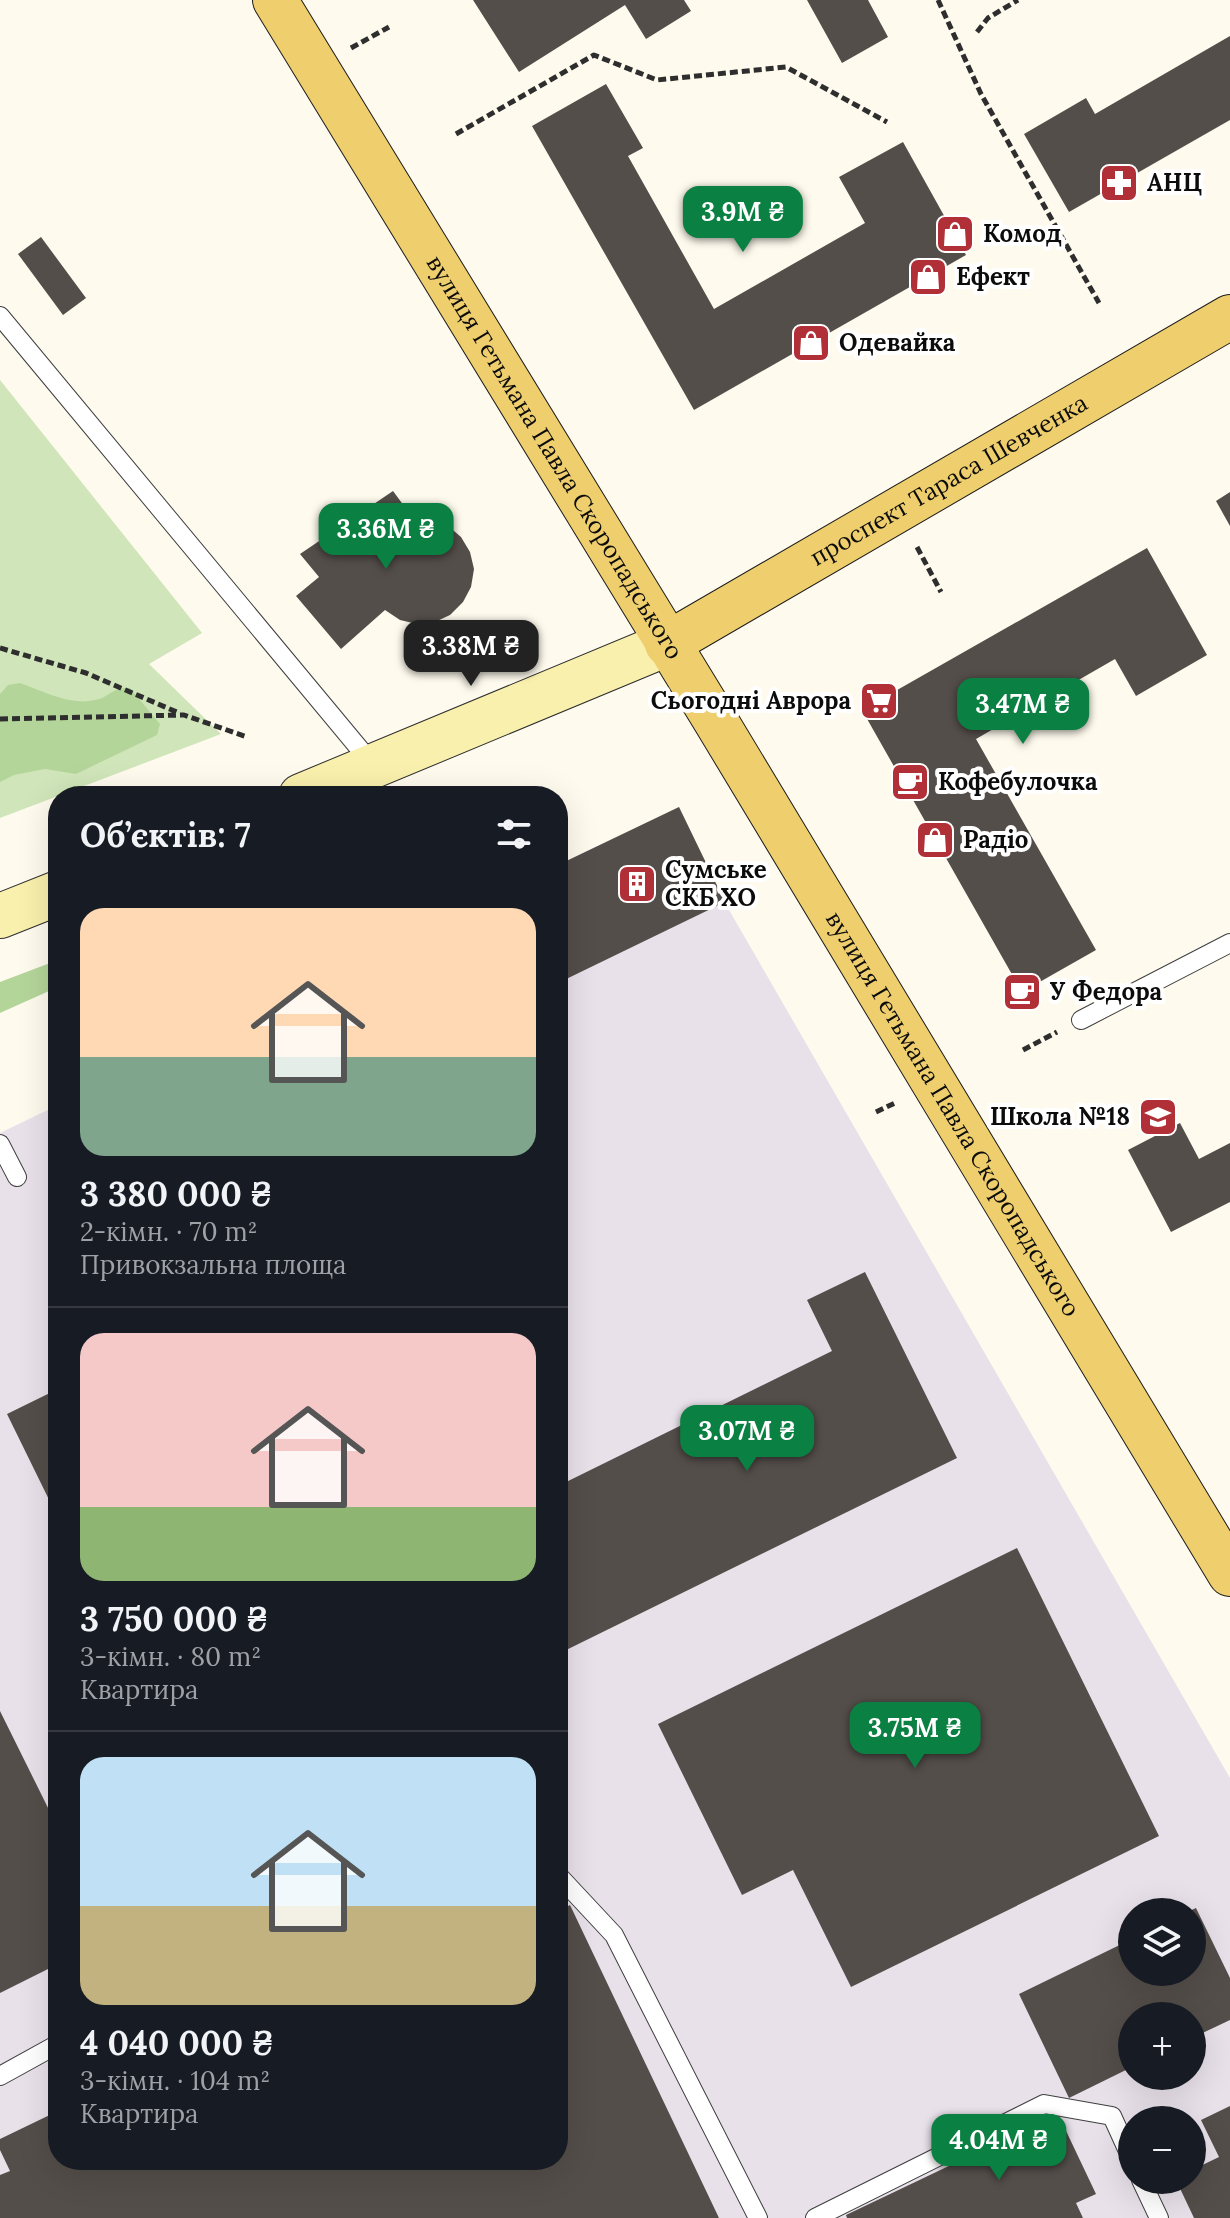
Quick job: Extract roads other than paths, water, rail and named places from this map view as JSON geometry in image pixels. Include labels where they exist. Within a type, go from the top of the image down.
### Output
[{"type":"main road","name":"вулиця Гетьмана Павла Скоропадського","points":[[275,0],[717,723],[1230,1574]]},
{"type":"main road","name":"проспект Тараса Шевченка","points":[[667,644],[1230,317]]},
{"type":"main road","points":[[327,786],[667,644]]},
{"type":"main road","points":[[0,916],[48,897]]},
{"type":"lane","points":[[0,316],[375,767]]},
{"type":"lane","points":[[1081,1020],[1230,943]]},
{"type":"lane","points":[[0,1144],[17,1177]]},
{"type":"lane","points":[[568,1886],[614,1935],[758,2218]]},
{"type":"lane","points":[[0,2076],[48,2050]]},
{"type":"lane","points":[[815,2218],[1044,2104],[1112,2116],[1118,2129]]},
{"type":"lane","points":[[1148,2194],[1159,2218]]},
{"type":"place","name":"АНЦ","points":[[1119,183]]},
{"type":"place","name":"Комод","points":[[955,234]]},
{"type":"place","name":"Ефект","points":[[928,277]]},
{"type":"place","name":"Одевайка","points":[[811,343]]},
{"type":"place","name":"Сьогодні Аврора","points":[[879,701]]},
{"type":"place","name":"Кофебулочка","points":[[910,782]]},
{"type":"place","name":"Радіо","points":[[935,840]]},
{"type":"place","name":"Сумське СКБ ХО","points":[[637,884]]},
{"type":"place","name":"У Федора","points":[[1022,992]]},
{"type":"place","name":"Школа №18","points":[[1158,1117]]}]
